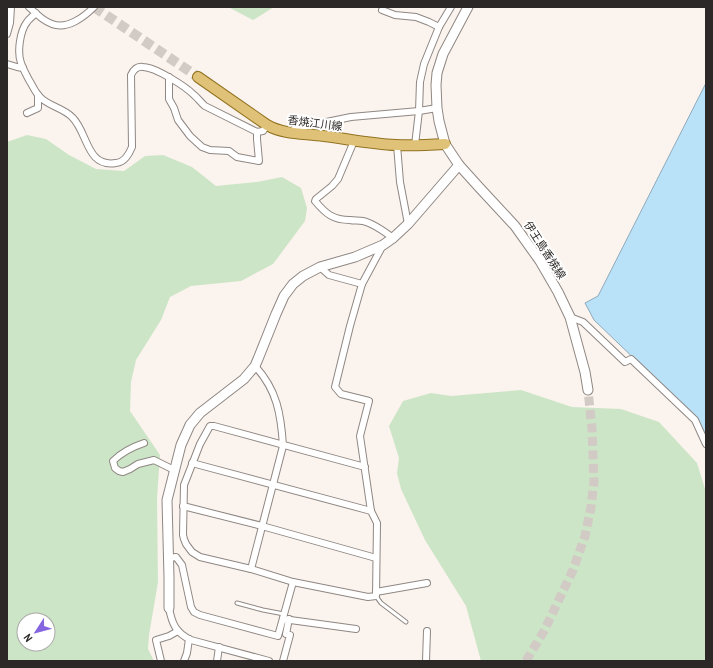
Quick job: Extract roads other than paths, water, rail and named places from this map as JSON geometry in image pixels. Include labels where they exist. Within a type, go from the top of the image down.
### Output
[{"type":"main road","name":"香焼江川線","points":[[198,77],[267,125],[279,131],[397,145],[445,144]]},
{"type":"street","points":[[7,34],[10,22],[11,7]]},
{"type":"street","points":[[29,7],[50,24],[60,26],[80,19],[94,7]]},
{"type":"street","points":[[415,145],[419,111],[420,82],[424,64],[439,27],[451,7]]},
{"type":"street","name":"伊王島香焼線","points":[[468,7],[443,54],[438,73],[436,85],[437,108],[445,144],[459,165],[515,226],[540,261],[558,292],[570,317],[585,372],[588,390]]},
{"type":"street","points":[[382,10],[395,15],[416,17],[439,27]]},
{"type":"street","points":[[36,13],[27,22],[21,35],[20,57],[23,68],[38,95],[73,118],[78,125],[90,151],[94,156],[103,162],[111,164],[119,163],[130,153],[132,147],[131,75],[132,72],[142,66],[169,77],[195,96],[205,106],[257,132],[263,131],[267,125]]},
{"type":"street","points":[[7,64],[23,68]]},
{"type":"street","points":[[169,77],[169,99],[178,120],[190,136],[202,147],[210,150],[229,151],[238,157],[259,162],[256,139],[257,132]]},
{"type":"street","points":[[27,113],[38,108],[38,95]]},
{"type":"street","points":[[291,133],[297,128],[351,117],[437,108]]},
{"type":"street","points":[[354,141],[338,179],[315,201],[329,215],[337,219],[363,221],[393,238]]},
{"type":"street","points":[[397,145],[400,182],[408,224]]},
{"type":"street","points":[[269,661],[246,658],[219,647],[184,637],[171,620],[169,608],[169,558],[166,500],[181,445],[190,425],[200,413],[244,379],[255,366],[276,314],[290,287],[304,276],[320,267],[355,257],[383,245],[393,238],[408,224],[459,165]]},
{"type":"street","points":[[376,594],[377,523],[371,511],[360,436],[369,401],[341,394],[335,387],[362,284],[383,245]]},
{"type":"street","points":[[320,267],[328,275],[362,284]]},
{"type":"street","points":[[570,317],[583,322],[625,362],[631,358],[695,420],[706,444]]},
{"type":"street","points":[[251,569],[283,446],[280,412],[275,396],[265,377],[255,366]]},
{"type":"street","points":[[365,467],[210,426],[200,444],[184,485],[183,535],[186,544],[192,552],[200,556],[251,569],[293,582],[368,597],[427,583]]},
{"type":"street","points":[[144,443],[133,446],[120,454],[113,461],[115,468],[124,472],[138,464],[154,460],[174,470]]},
{"type":"street","points":[[192,463],[273,486],[371,511]]},
{"type":"street","points":[[183,506],[262,526],[376,558]]},
{"type":"street","points":[[169,558],[176,557],[182,566],[191,607],[194,612],[200,615],[278,636],[286,617]]},
{"type":"street","points":[[283,661],[290,635],[286,634],[286,617],[293,582]]},
{"type":"street","points":[[286,617],[356,629]]},
{"type":"street","points":[[161,661],[156,640],[169,636],[178,631]]},
{"type":"street","points":[[426,661],[427,631]]},
{"type":"street","points":[[184,661],[189,639]]},
{"type":"street","points":[[217,661],[219,647]]},
{"type":"lane","points":[[376,594],[381,603],[406,622]]},
{"type":"lane","points":[[237,603],[286,617]]},
{"type":"water","points":[[706,83],[706,441],[694,416],[594,320],[585,303],[598,296]]},
{"type":"tunnel","points":[[94,7],[198,77]]},
{"type":"tunnel","points":[[526,661],[544,631],[573,570],[585,536],[594,482],[592,429],[588,390]]}]
